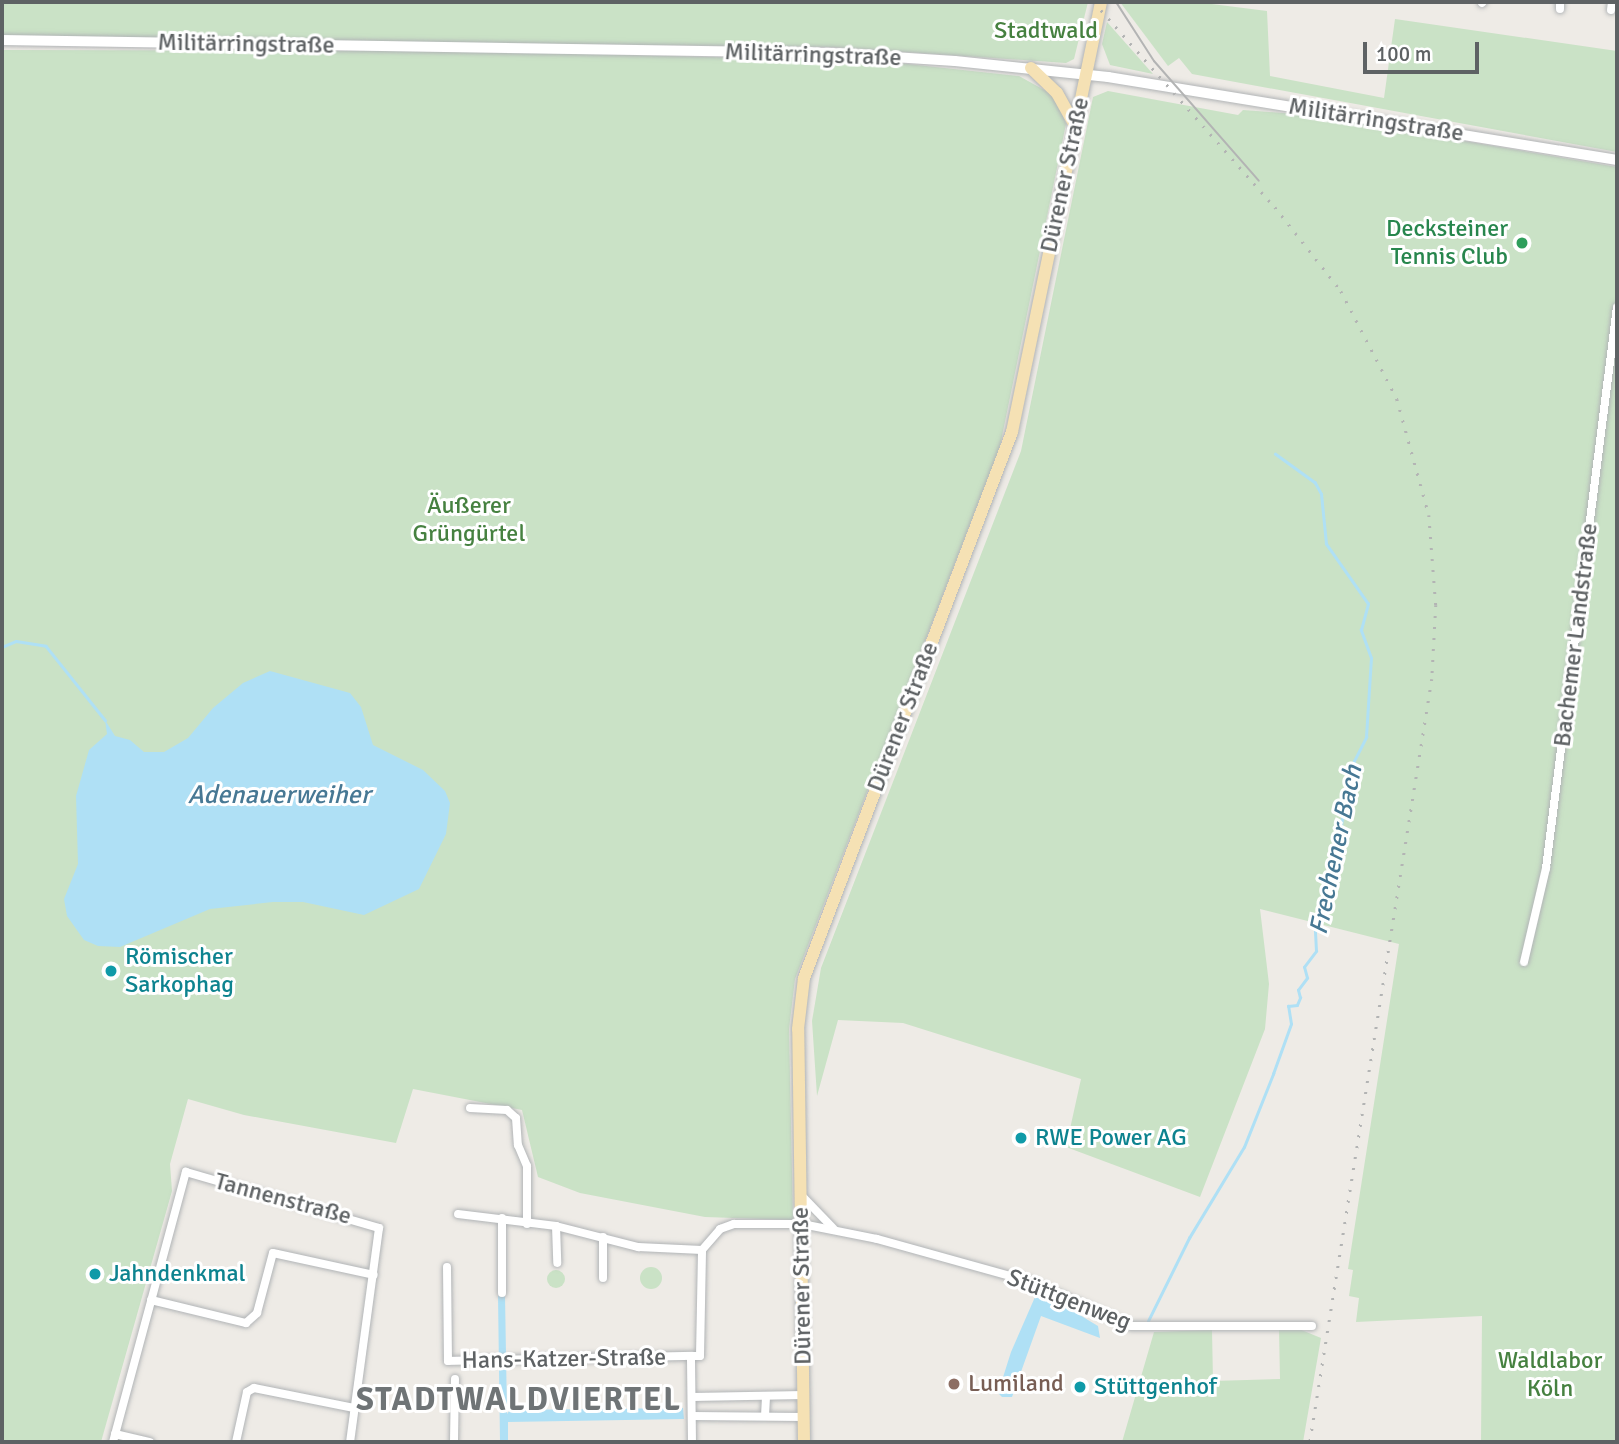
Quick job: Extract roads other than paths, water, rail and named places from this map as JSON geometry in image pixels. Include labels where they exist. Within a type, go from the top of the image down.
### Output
[{"type":"main road","name":"Dürener Straße","points":[[804,1442],[798,1030],[804,978],[1009,442],[1101,2]]},
{"type":"main road","name":"Militärringstraße","points":[[2,40],[832,53],[1086,74],[1617,160]]},
{"type":"main road","points":[[1031,68],[1056,93],[1075,125]]},
{"type":"street","name":"Bachemer Landstraße","points":[[1524,962],[1546,868],[1617,307]]},
{"type":"street","points":[[470,1108],[507,1110],[516,1118],[518,1145],[527,1166],[527,1224]]},
{"type":"street","name":"Tannenstraße","points":[[151,1300],[186,1172],[379,1228],[374,1275]]},
{"type":"street","points":[[802,1196],[833,1228]]},
{"type":"street","points":[[458,1214],[556,1226],[580,1236],[603,1237],[638,1247],[702,1250],[700,1356],[691,1356],[692,1442]]},
{"type":"street","points":[[502,1218],[502,1293]]},
{"type":"street","name":"Stüttgenweg","points":[[702,1250],[720,1229],[734,1224],[802,1224],[833,1228],[1028,1281],[1115,1322],[1147,1329],[1312,1326]]},
{"type":"street","points":[[556,1226],[557,1263]]},
{"type":"street","points":[[603,1237],[603,1278]]},
{"type":"street","points":[[150,1442],[114,1438],[151,1300],[252,1321],[272,1252],[374,1275],[350,1442]]},
{"type":"street","name":"Hans-Katzer-Straße","points":[[447,1267],[448,1361],[691,1356]]},
{"type":"street","points":[[454,1442],[455,1379]]},
{"type":"street","points":[[236,1442],[250,1389],[354,1408]]},
{"type":"street","points":[[692,1397],[804,1395]]},
{"type":"street","points":[[765,1416],[766,1396]]},
{"type":"street","points":[[692,1416],[803,1417]]},
{"type":"water","name":"Adenauerweiher","points":[[270,671],[350,693],[361,707],[373,745],[423,770],[445,791],[450,803],[446,834],[419,889],[364,915],[303,902],[273,902],[210,909],[120,947],[98,946],[84,940],[67,916],[64,899],[78,864],[76,796],[89,750],[107,734],[105,720],[115,736],[130,740],[144,752],[164,752],[188,738],[213,708],[243,683]]},
{"type":"water","points":[[505,1295],[507,1414],[510,1410],[683,1408],[684,1419],[508,1422],[508,1442],[500,1442],[498,1296]]},
{"type":"water","points":[[1035,1297],[1068,1308],[1098,1326],[1100,1338],[1041,1316],[1012,1397],[1002,1397],[998,1393],[1011,1352]]},
{"type":"waterway","name":"Frechener Bach","points":[[1148,1321],[1189,1238],[1244,1147],[1273,1074],[1291,1024],[1288,1006],[1297,1005],[1300,998],[1298,990],[1307,978],[1304,967],[1316,951],[1315,931],[1331,900],[1342,819],[1354,761],[1366,737],[1371,658],[1361,630],[1368,604],[1326,544],[1321,494],[1315,483],[1275,454]]},
{"type":"waterway","points":[[2,647],[16,641],[46,646],[105,720]]},
{"type":"tram line","points":[[1116,2],[1154,61],[1259,181]]},
{"type":"railway","points":[[1094,2],[1275,207],[1341,291],[1397,399],[1429,515],[1436,605],[1432,679],[1310,1442]]},
{"type":"place","name":"Decksteiner Tennis Club","points":[[1522,243]]},
{"type":"place","name":"Römischer Sarkophag","points":[[111,971]]},
{"type":"place","name":"RWE Power AG","points":[[1021,1138]]},
{"type":"place","name":"Jahndenkmal","points":[[95,1274]]},
{"type":"place","name":"Lumiland","points":[[954,1384]]},
{"type":"place","name":"Stüttgenhof","points":[[1080,1387]]},
{"type":"district","name":"STADTWALDVIERTEL","points":[[519,1400]]},
{"type":"park label","name":"Stadtwald","points":[[1046,31]]},
{"type":"park label","name":"Äußerer Grüngürtel","points":[[469,520]]},
{"type":"park label","name":"Waldlabor Köln","points":[[1550,1375]]}]
